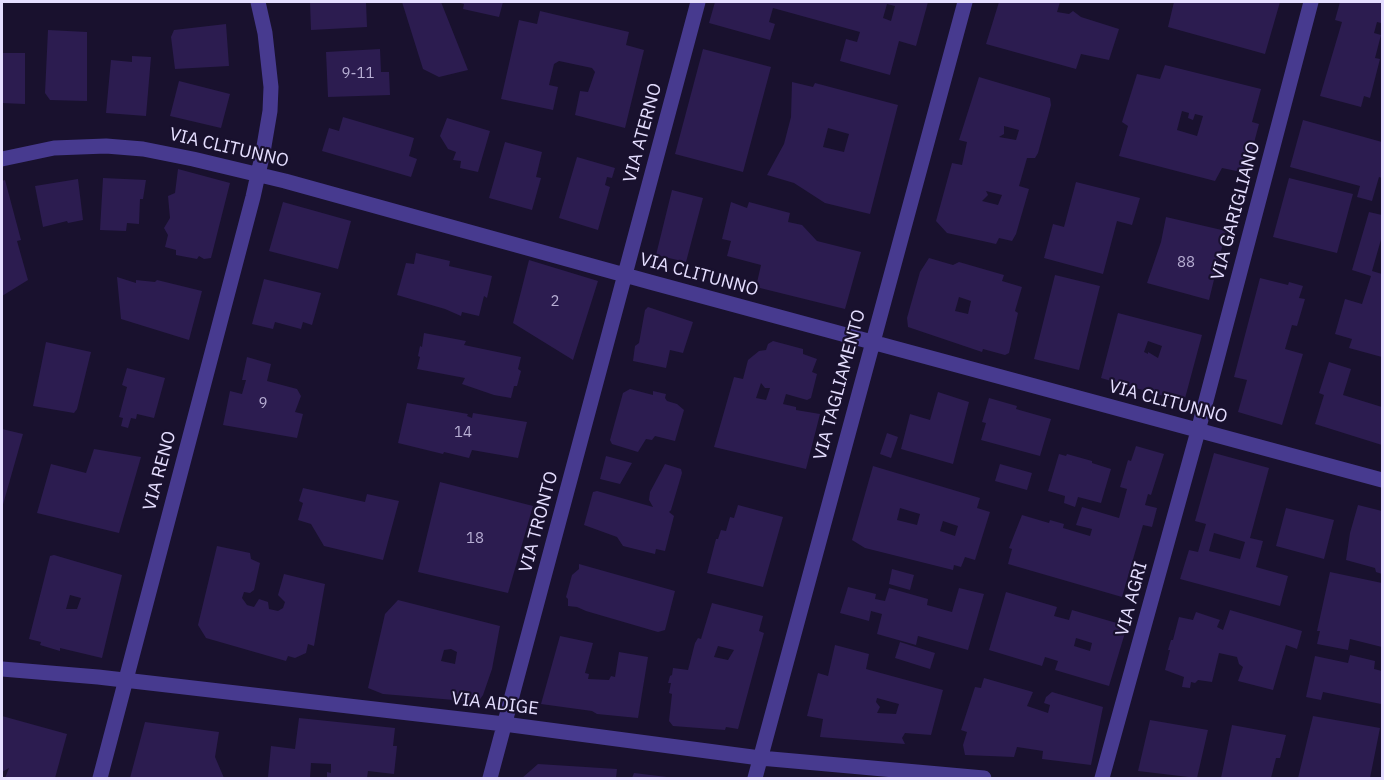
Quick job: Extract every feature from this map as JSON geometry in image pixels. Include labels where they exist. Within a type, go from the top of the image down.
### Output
[{"type":"street","name":"VIA RENO","points":[[100,778],[258,174],[268,122],[271,87],[265,33],[258,2]]},
{"type":"street","name":"VIA ATERNO","points":[[626,275],[698,2]]},
{"type":"street","name":"VIA TAGLIAMENTO","points":[[755,778],[965,2]]},
{"type":"street","name":"VIA GARIGLIANO","points":[[1198,430],[1311,2]]},
{"type":"street","name":"VIA CLITUNNO","points":[[2,159],[54,148],[118,146],[174,154],[258,174],[1383,480]]},
{"type":"street","name":"VIA TRONTO","points":[[490,778],[626,275]]},
{"type":"street","name":"VIA AGRI","points":[[1102,778],[1198,430]]},
{"type":"street","name":"VIA ADIGE","points":[[2,669],[98,677],[504,724],[760,758],[984,778]]},
{"type":"building","points":[[310,2],[366,2],[367,27],[311,30]]},
{"type":"building","points":[[402,2],[441,2],[468,70],[439,77],[423,69]]},
{"type":"building","points":[[457,2],[503,2],[499,17],[463,9],[464,4]]},
{"type":"building","points":[[715,2],[928,2],[916,46],[899,41],[890,75],[840,61],[846,39],[857,42],[860,32],[773,8],[769,22],[775,24],[770,40],[709,23]],"holes":[[[887,4],[895,6],[891,21],[883,18]]]},
{"type":"building","points":[[999,2],[1060,2],[1057,12],[1069,14],[1073,11],[1081,17],[1119,29],[1109,60],[1081,54],[1076,69],[986,44]]},
{"type":"building","points":[[1174,2],[1280,2],[1265,54],[1168,27]]},
{"type":"building","points":[[1340,2],[1382,2],[1381,23],[1377,22],[1374,33],[1381,35],[1375,58],[1380,59],[1370,98],[1364,96],[1361,107],[1320,96],[1342,22],[1335,20]]},
{"type":"building","points":[[540,11],[629,32],[626,45],[644,50],[625,128],[575,115],[580,91],[588,92],[595,72],[592,68],[559,61],[554,64],[549,85],[558,87],[553,110],[501,99],[519,20],[537,24]]},
{"type":"building","points":[[226,24],[229,66],[175,69],[171,37],[174,30]]},
{"type":"building","points":[[48,30],[87,32],[87,101],[50,100],[45,93]]},
{"type":"building","points":[[380,49],[381,72],[389,72],[390,95],[328,97],[326,52]]},
{"type":"building","points":[[703,49],[771,67],[743,172],[675,154]]},
{"type":"building","points":[[2,53],[25,53],[25,104],[2,103]]},
{"type":"building","points":[[132,56],[151,57],[146,116],[106,113],[111,60],[132,62]]},
{"type":"building","points":[[1165,65],[1261,89],[1252,122],[1259,124],[1246,173],[1222,168],[1215,181],[1119,156],[1128,126],[1122,122],[1137,74],[1160,79]],"holes":[[[1182,111],[1189,113],[1188,118],[1193,120],[1195,114],[1203,116],[1197,136],[1177,130]]]},
{"type":"building","points":[[979,77],[1050,98],[1051,105],[1038,153],[1035,158],[1027,158],[1019,186],[1029,189],[1012,241],[999,238],[996,244],[947,233],[936,221],[952,163],[962,165],[967,142],[959,140]],"holes":[[[1004,126],[1019,130],[1016,140],[999,137],[1004,134]],[[986,191],[1002,195],[998,205],[982,201],[988,195]]]},
{"type":"building","points":[[179,81],[230,94],[221,128],[170,116]]},
{"type":"building","points":[[792,82],[813,87],[815,83],[898,105],[870,214],[825,203],[794,183],[767,175],[784,144],[791,117]],"holes":[[[828,128],[849,134],[844,152],[823,147]]]},
{"type":"building","points":[[343,117],[414,138],[409,156],[417,159],[411,177],[322,151],[329,128],[339,131]]},
{"type":"building","points":[[447,118],[490,131],[478,172],[460,168],[461,161],[453,160],[456,152],[448,149],[440,136]]},
{"type":"building","points":[[1303,120],[1382,142],[1382,178],[1379,177],[1372,201],[1357,197],[1360,186],[1290,167]]},
{"type":"building","points":[[505,142],[542,152],[536,177],[541,178],[532,210],[489,198]]},
{"type":"building","points":[[577,157],[615,168],[612,178],[607,177],[605,185],[610,187],[598,230],[559,218]]},
{"type":"building","points":[[178,169],[230,183],[211,258],[204,259],[199,256],[197,259],[176,255],[176,250],[165,247],[168,235],[164,228],[170,218],[168,196],[175,193]]},
{"type":"building","points":[[103,178],[146,180],[143,199],[140,199],[139,224],[127,223],[126,231],[100,230]]},
{"type":"building","points":[[1289,178],[1353,194],[1337,253],[1273,237]]},
{"type":"building","points":[[78,179],[83,220],[43,227],[35,186]]},
{"type":"building","points":[[5,180],[21,240],[17,241],[28,280],[2,296],[2,181]]},
{"type":"building","points":[[1076,182],[1140,198],[1132,225],[1117,221],[1103,274],[1044,258],[1053,224],[1064,227]]},
{"type":"building","points":[[672,190],[703,198],[686,262],[656,255]]},
{"type":"building","points":[[283,202],[351,221],[338,269],[269,251]]},
{"type":"building","points":[[731,202],[747,208],[749,202],[790,213],[788,222],[802,225],[817,241],[861,252],[845,309],[756,287],[761,265],[727,256],[731,241],[722,239]]},
{"type":"building","points":[[1369,212],[1382,215],[1382,236],[1372,271],[1382,274],[1382,357],[1349,348],[1352,339],[1335,334],[1345,299],[1362,304],[1371,276],[1352,270]]},
{"type":"building","points":[[1166,217],[1226,231],[1209,300],[1147,283],[1161,242]]},
{"type":"building","points":[[416,253],[450,261],[449,266],[492,276],[487,298],[484,296],[479,316],[462,312],[461,316],[397,295],[406,263],[414,264]]},
{"type":"building","points":[[929,258],[953,265],[959,262],[1004,275],[1002,281],[1022,287],[1015,311],[1018,313],[1009,353],[1005,355],[983,349],[982,352],[908,327],[907,318],[920,272]],"holes":[[[959,297],[971,301],[968,314],[955,311]]]},
{"type":"building","points":[[529,260],[598,281],[573,360],[513,323]]},
{"type":"building","points":[[1055,275],[1100,286],[1079,370],[1034,359]]},
{"type":"building","points":[[117,277],[136,283],[136,280],[155,282],[157,280],[202,291],[189,340],[121,319]]},
{"type":"building","points":[[1260,278],[1303,286],[1299,298],[1305,299],[1297,326],[1292,325],[1285,349],[1303,354],[1282,425],[1238,412],[1247,380],[1234,377]]},
{"type":"building","points":[[264,279],[321,293],[312,325],[303,322],[301,329],[275,322],[273,329],[252,324]]},
{"type":"building","points":[[648,307],[693,322],[683,353],[670,350],[666,368],[633,361],[645,310]]},
{"type":"building","points":[[1118,313],[1202,335],[1184,402],[1101,378]],"holes":[[[1148,341],[1162,346],[1158,358],[1144,352]]]},
{"type":"building","points":[[424,333],[466,341],[464,345],[521,357],[518,369],[521,371],[511,398],[462,384],[465,378],[417,369]]},
{"type":"building","points":[[773,341],[803,349],[803,354],[817,359],[812,372],[817,374],[811,398],[807,400],[786,394],[783,404],[796,407],[796,410],[820,414],[806,469],[714,447],[734,377],[743,379],[748,360],[759,351],[766,350],[768,344]],"holes":[[[761,383],[765,388],[770,388],[766,400],[756,398]]]},
{"type":"building","points":[[46,342],[91,352],[77,409],[74,413],[33,406]]},
{"type":"building","points":[[247,357],[271,364],[267,381],[297,389],[301,396],[295,412],[303,414],[297,438],[223,425],[230,391],[242,394],[246,380],[242,380]]},
{"type":"building","points":[[1329,362],[1351,369],[1343,395],[1382,407],[1382,445],[1315,424],[1324,395],[1319,393]]},
{"type":"building","points":[[127,368],[165,378],[154,418],[137,414],[136,419],[131,418],[128,428],[121,426],[123,418],[119,417],[127,387],[122,385]]},
{"type":"building","points":[[630,389],[653,395],[653,391],[666,394],[667,401],[677,404],[684,410],[675,441],[655,436],[652,440],[646,439],[638,452],[612,444],[610,440],[623,393]]},
{"type":"building","points":[[938,392],[969,402],[953,464],[901,449],[910,414],[930,420]]},
{"type":"building","points":[[989,398],[1051,419],[1040,456],[981,440],[986,423],[982,422]]},
{"type":"building","points":[[407,403],[468,414],[467,416],[472,418],[473,413],[527,422],[518,458],[472,450],[469,458],[398,443]]},
{"type":"building","points":[[2,429],[23,434],[2,508]]},
{"type":"building","points":[[887,433],[898,437],[891,458],[880,454]]},
{"type":"building","points":[[1136,446],[1164,454],[1151,495],[1148,494],[1145,505],[1157,508],[1152,527],[1143,525],[1122,597],[1008,564],[1012,549],[1009,548],[1022,515],[1049,523],[1050,520],[1064,524],[1063,528],[1090,536],[1092,529],[1076,525],[1082,507],[1119,518],[1127,489],[1120,487],[1128,460],[1131,461]]},
{"type":"building","points":[[94,449],[141,457],[119,533],[37,513],[51,464],[86,473]]},
{"type":"building","points":[[1214,453],[1269,468],[1250,538],[1263,541],[1256,567],[1288,576],[1280,606],[1180,579],[1189,550],[1198,552],[1206,524],[1195,521]],"holes":[[[1214,533],[1245,542],[1240,559],[1209,551]]]},
{"type":"building","points":[[1059,454],[1092,461],[1092,463],[1111,469],[1101,503],[1078,497],[1075,507],[1064,503],[1065,496],[1048,491]]},
{"type":"building","points":[[606,456],[632,463],[620,484],[600,479]]},
{"type":"building","points":[[665,464],[681,469],[682,473],[669,512],[674,516],[665,551],[656,549],[655,554],[623,546],[617,537],[584,525],[593,492],[597,491],[653,507],[649,500],[650,492]]},
{"type":"building","points":[[1000,464],[1032,473],[1027,490],[995,481]]},
{"type":"building","points":[[873,466],[980,498],[977,508],[990,512],[975,560],[965,557],[961,567],[954,565],[953,570],[865,548],[852,540]],"holes":[[[900,508],[920,514],[917,525],[897,520]],[[943,521],[958,526],[955,536],[940,531]]]},
{"type":"building","points":[[440,482],[533,506],[508,593],[418,572]]},
{"type":"building","points":[[303,488],[365,502],[367,494],[399,501],[383,560],[324,546],[311,524],[298,520],[303,503],[299,501]]},
{"type":"building","points":[[738,505],[783,517],[763,587],[707,573],[716,539],[721,530],[726,531],[730,517],[734,518]]},
{"type":"building","points":[[1358,505],[1382,511],[1382,574],[1376,572],[1375,568],[1346,560],[1350,533]]},
{"type":"building","points":[[1286,508],[1334,520],[1324,559],[1276,546]]},
{"type":"building","points":[[217,546],[250,553],[251,559],[260,563],[254,590],[250,593],[244,592],[242,598],[247,605],[254,607],[259,599],[268,602],[269,609],[278,611],[283,608],[285,602],[278,595],[284,574],[325,584],[314,646],[308,644],[306,653],[295,658],[288,656],[286,661],[206,638],[198,625]]},
{"type":"building","points":[[54,555],[122,575],[102,658],[60,648],[60,651],[29,639],[50,556]],"holes":[[[70,595],[81,598],[77,609],[66,609]]]},
{"type":"building","points":[[579,564],[675,591],[665,630],[658,632],[568,606],[566,597],[572,575],[579,569]]},
{"type":"building","points":[[892,569],[914,575],[910,590],[889,584]]},
{"type":"building","points":[[1330,572],[1382,583],[1382,647],[1350,639],[1348,650],[1317,644],[1320,631],[1317,631]]},
{"type":"building","points":[[848,587],[876,594],[875,599],[885,601],[889,588],[928,599],[927,605],[952,612],[959,588],[984,594],[968,650],[918,636],[916,645],[877,634],[882,614],[871,611],[869,621],[840,613]]},
{"type":"building","points":[[1006,592],[1057,607],[1054,616],[1069,620],[1072,610],[1127,626],[1109,686],[1055,670],[1058,661],[1045,657],[1042,666],[989,650]],"holes":[[[1076,638],[1092,643],[1090,651],[1074,646]]]},
{"type":"building","points":[[398,600],[500,626],[492,669],[483,695],[478,702],[383,694],[368,688],[385,614]],"holes":[[[451,649],[457,652],[455,664],[441,661],[444,650]]]},
{"type":"building","points":[[712,603],[763,616],[759,631],[764,633],[738,729],[673,726],[669,721],[672,694],[669,693],[671,683],[668,683],[673,668],[688,670],[695,643],[698,638],[701,639]],"holes":[[[718,646],[734,650],[728,660],[714,657]]]},
{"type":"building","points":[[1230,610],[1302,631],[1297,649],[1286,645],[1273,690],[1238,681],[1243,667],[1239,664],[1237,657],[1219,653],[1212,682],[1198,680],[1195,683],[1191,682],[1190,688],[1182,687],[1184,677],[1165,670],[1170,650],[1168,650],[1179,617],[1193,620],[1196,612],[1220,620],[1217,627],[1223,630]]},
{"type":"building","points":[[560,636],[593,643],[585,673],[589,674],[588,679],[609,680],[611,676],[615,677],[619,652],[648,657],[638,718],[597,714],[592,711],[541,704]]},
{"type":"building","points":[[900,642],[935,653],[930,669],[895,658]]},
{"type":"building","points":[[835,645],[869,654],[866,669],[943,690],[931,735],[905,733],[902,738],[905,744],[820,737],[823,719],[807,716],[818,673],[828,676]],"holes":[[[877,698],[899,704],[896,714],[877,713],[880,707],[876,702]]]},
{"type":"building","points":[[1350,655],[1375,661],[1374,669],[1382,671],[1381,704],[1323,692],[1321,700],[1306,697],[1315,656],[1348,663]]},
{"type":"building","points":[[984,678],[1033,692],[1027,706],[1048,713],[1050,705],[1044,703],[1046,697],[1052,692],[1103,707],[1091,765],[1042,759],[1043,751],[1017,747],[1014,757],[965,755],[963,745],[967,732],[961,730],[975,687],[981,688]]},
{"type":"building","points":[[2,716],[67,734],[55,778],[5,778],[9,768],[2,772]]},
{"type":"building","points":[[1313,716],[1380,728],[1370,778],[1298,778]]},
{"type":"building","points":[[299,718],[395,728],[393,746],[397,746],[394,774],[368,771],[367,778],[327,778],[327,772],[331,773],[331,764],[311,763],[310,778],[268,777],[271,746],[295,749]]},
{"type":"building","points":[[1150,720],[1208,730],[1197,778],[1138,771]]},
{"type":"building","points":[[145,722],[219,732],[215,757],[224,778],[130,778]]},
{"type":"building","points":[[1232,725],[1286,735],[1280,758],[1276,758],[1271,778],[1221,778]]},
{"type":"building","points":[[538,764],[617,769],[616,778],[522,778]]},
{"type":"building","points":[[634,773],[667,777],[667,778],[632,778]]}]
